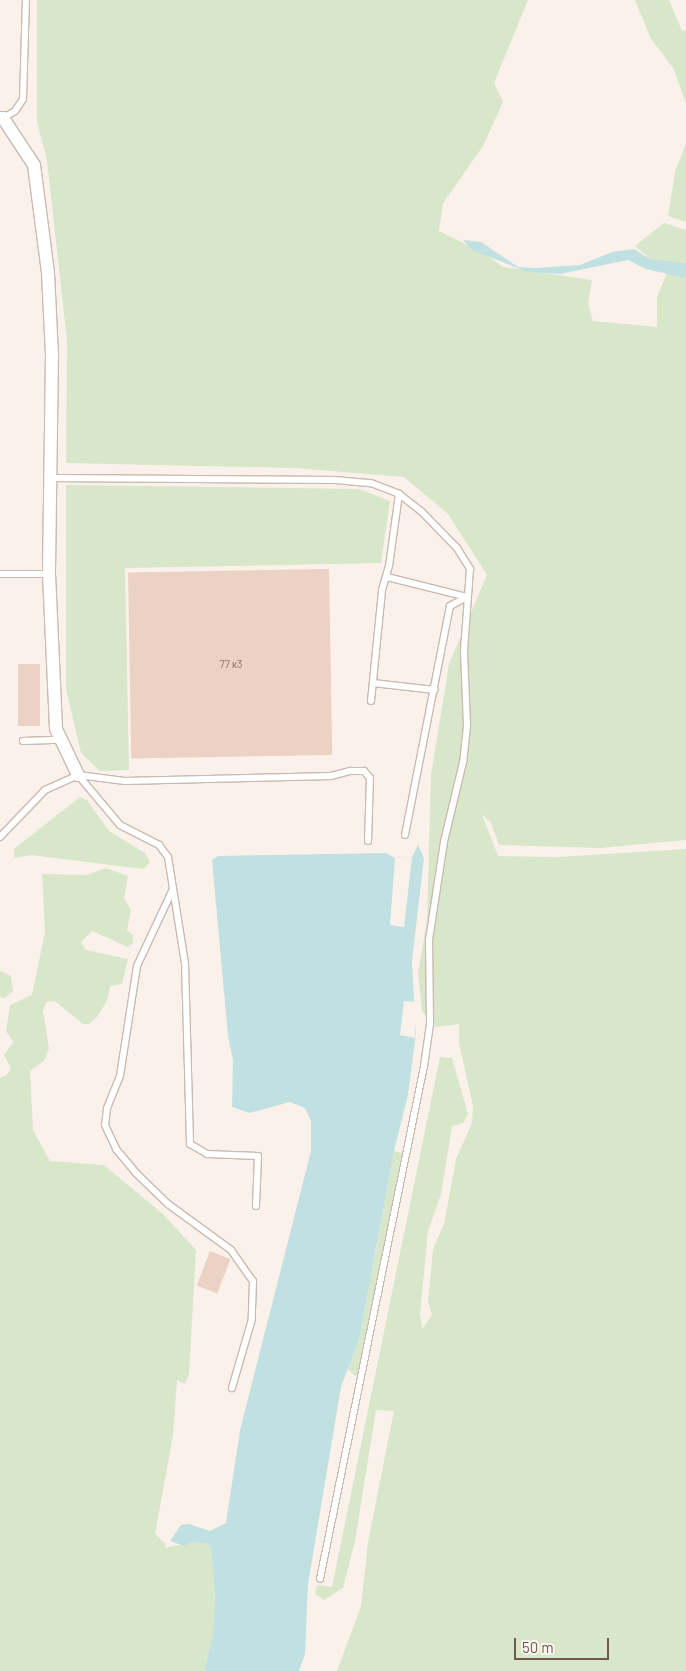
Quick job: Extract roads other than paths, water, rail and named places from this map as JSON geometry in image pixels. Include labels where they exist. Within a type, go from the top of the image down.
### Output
[{"type":"street","points":[[2,118],[34,165],[48,273],[52,478],[49,574],[56,729],[59,740],[78,775]]},
{"type":"lane","points":[[2,118],[15,111],[24,98],[26,0]]},
{"type":"lane","points":[[52,478],[335,480],[371,484],[399,494],[422,512],[457,548],[470,569],[464,651],[467,726],[463,762],[444,842],[429,940],[430,1024],[320,1579]]},
{"type":"lane","points":[[371,701],[382,590],[387,577],[399,494]]},
{"type":"lane","points":[[0,574],[49,574]]},
{"type":"lane","points":[[387,577],[467,597]]},
{"type":"lane","points":[[405,835],[450,606],[467,597]]},
{"type":"lane","points":[[373,683],[435,690]]},
{"type":"lane","points":[[23,741],[59,740]]},
{"type":"lane","points":[[0,837],[45,790],[78,775],[126,781],[331,776],[364,771],[370,778],[368,841]]},
{"type":"lane","points":[[78,775],[120,825],[159,845],[168,857],[185,963],[190,1144],[207,1154],[258,1156],[256,1206]]},
{"type":"lane","points":[[173,889],[137,966],[120,1076],[107,1109],[105,1125],[116,1149],[136,1173],[168,1204],[231,1250],[252,1281],[252,1319],[232,1388]]},
{"type":"water","points":[[463,240],[481,242],[518,267],[535,268],[580,265],[612,252],[634,249],[650,259],[686,263],[686,278],[646,269],[628,260],[560,274],[528,272],[472,250]]},
{"type":"water","points":[[418,845],[424,858],[412,961],[416,1033],[408,1095],[394,1151],[359,1340],[341,1387],[308,1584],[305,1654],[299,1671],[204,1671],[213,1634],[215,1594],[211,1548],[208,1544],[191,1542],[184,1546],[170,1541],[181,1525],[189,1524],[210,1531],[226,1523],[240,1430],[311,1151],[311,1121],[305,1108],[290,1102],[249,1113],[232,1107],[233,1060],[228,1036],[212,860],[218,856],[386,853],[395,858],[412,857]]}]
